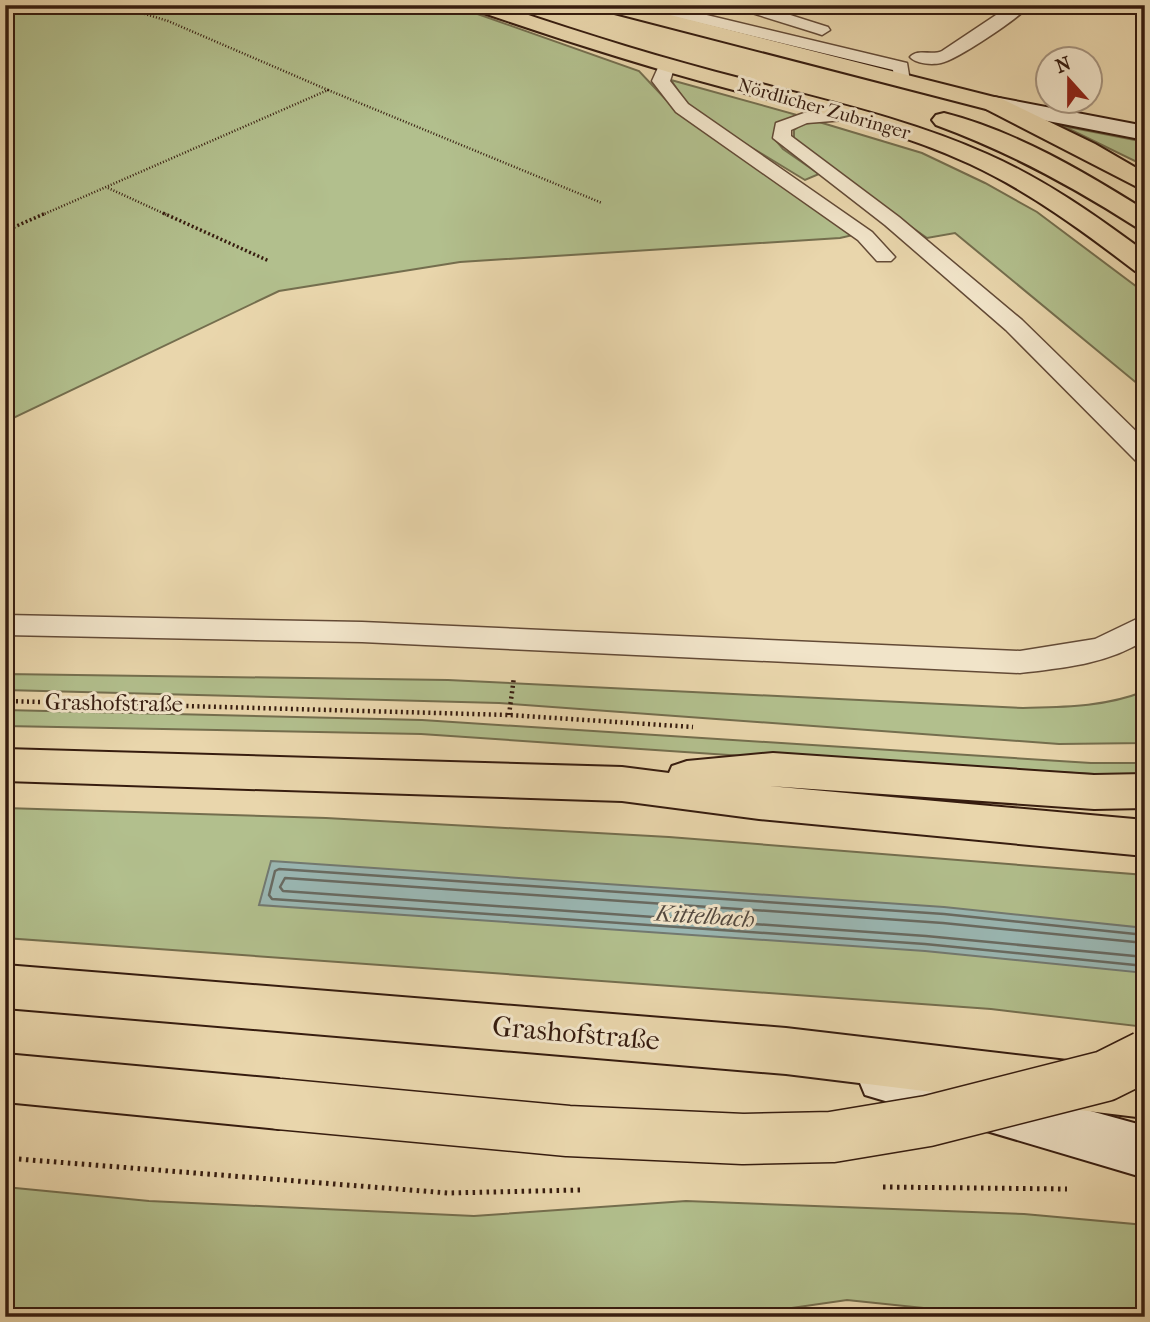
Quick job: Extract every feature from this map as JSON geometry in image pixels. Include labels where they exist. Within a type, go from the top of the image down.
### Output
[{"type":"main road","name":"Nördlicher Zubringer","points":[[479,5],[667,65],[851,115],[957,150],[1025,184],[1070,211],[1145,265]]},
{"type":"main road","points":[[538,5],[590,14],[886,101],[971,129],[1030,153],[1078,178],[1145,221]]},
{"type":"main road","name":"Nördlicher Zubringer","points":[[590,14],[901,74],[994,104],[1145,133]]},
{"type":"main road","name":"Nördlicher Zubringer","points":[[994,104],[1086,149],[1145,184]]},
{"type":"main road","points":[[5,765],[622,785],[759,802],[1145,838]]},
{"type":"main road","points":[[622,785],[773,769],[1094,792],[1145,792]]},
{"type":"main road","name":"Grashofstraße","points":[[5,986],[786,1051],[1145,1094]]},
{"type":"main road","points":[[786,1051],[1145,1152]]},
{"type":"main road","points":[[5,1078],[568,1132],[743,1139],[832,1137],[928,1121],[1105,1076],[1145,1056]]},
{"type":"lane","points":[[644,5],[901,74],[918,57]]},
{"type":"lane","points":[[742,5],[918,57],[938,59],[1022,5]]},
{"type":"lane","points":[[743,30],[783,15]]},
{"type":"lane","points":[[667,65],[661,81],[682,107],[864,236],[884,257]]},
{"type":"lane","points":[[851,115],[804,118],[782,127],[782,138],[789,146],[892,221],[920,255]]},
{"type":"lane","points":[[791,183],[881,230],[920,255],[1014,325],[1145,455]]},
{"type":"lane","points":[[5,625],[362,632],[1020,662],[1114,644],[1145,625]]},
{"type":"path","points":[[116,5],[168,21],[602,203]]},
{"type":"path","points":[[5,231],[328,90]]},
{"type":"path","points":[[108,188],[269,261]]},
{"type":"path","points":[[509,715],[514,676]]},
{"type":"path","name":"Grashofstraße","points":[[5,701],[509,715],[704,728]]},
{"type":"green space","points":[[5,5],[452,5],[639,71],[670,104],[853,235],[840,238],[460,262],[279,291],[5,422]]},
{"type":"green space","points":[[671,80],[797,115],[776,126],[773,137],[783,149],[819,174],[805,180],[701,117],[687,104]]},
{"type":"green space","points":[[819,122],[922,153],[985,183],[1037,212],[1145,293],[1145,390],[955,233],[927,238],[794,144],[794,130],[802,124]]},
{"type":"green space","points":[[1063,126],[1145,142],[1145,166]]},
{"type":"green space","points":[[5,674],[448,680],[1023,708],[1100,703],[1145,691],[1145,743],[1059,744],[499,703],[5,690]]},
{"type":"green space","points":[[5,710],[422,720],[1091,763],[1145,763],[1145,774],[1095,774],[758,757],[421,734],[5,726]]},
{"type":"green space","points":[[5,808],[326,818],[669,837],[1145,875],[1145,1027],[991,1009],[5,938]]},
{"type":"green space","points":[[5,1187],[149,1201],[474,1216],[686,1201],[1024,1214],[1145,1225],[1145,1317],[1010,1317],[847,1300],[729,1317],[5,1317]]},
{"type":"water","name":"Kittelbach","points":[[271,861],[944,907],[1145,928],[1145,973],[925,951],[259,905]]}]
